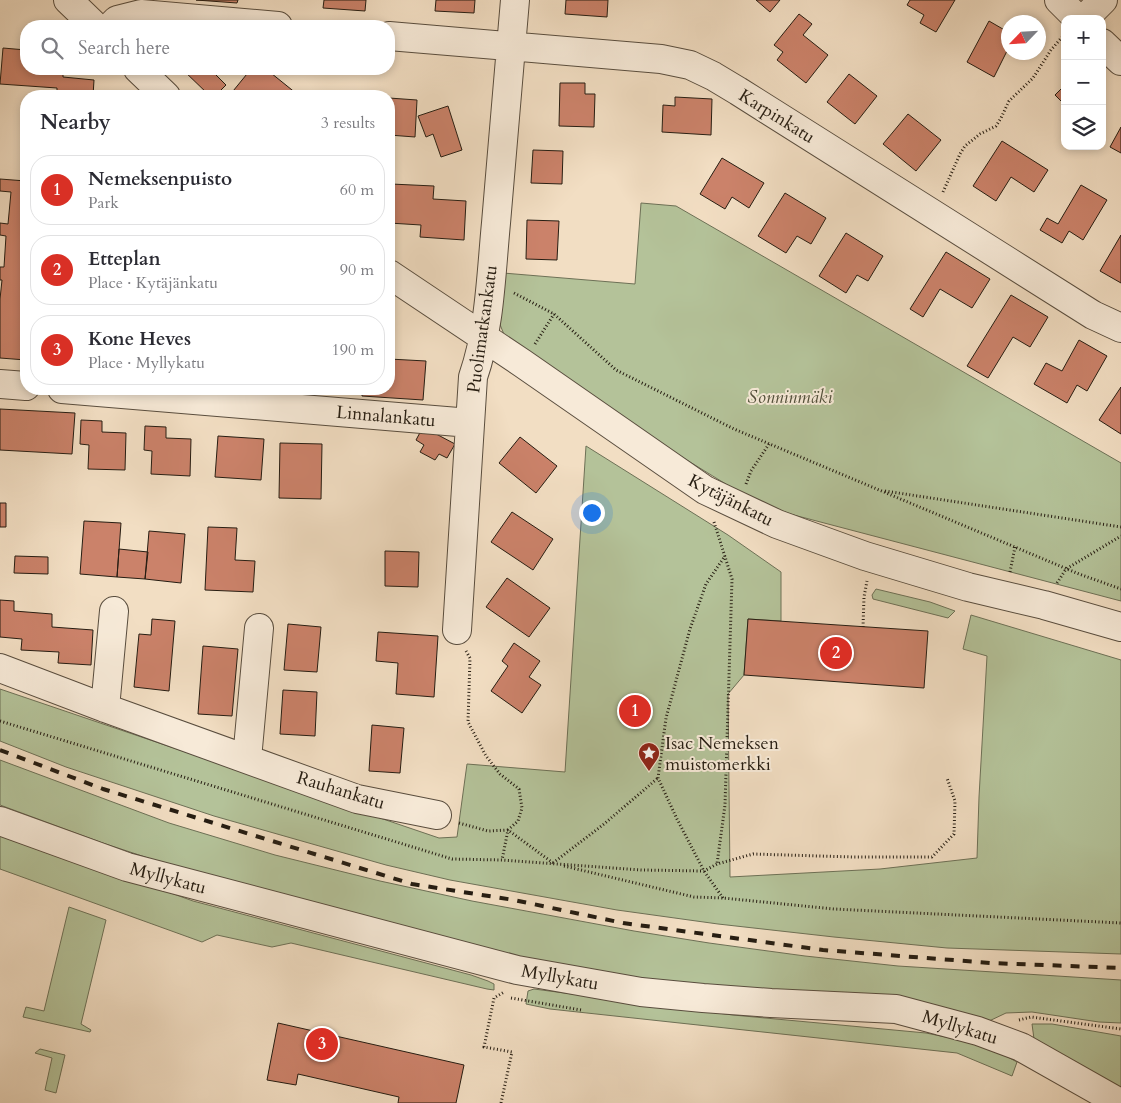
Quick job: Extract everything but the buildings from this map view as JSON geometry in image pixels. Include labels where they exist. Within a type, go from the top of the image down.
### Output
[{"type":"street","points":[[68,0],[89,20]]},
{"type":"street","name":"Puolimatkankatu","points":[[457,630],[473,377],[484,338],[490,286],[515,0]]},
{"type":"street","points":[[1058,0],[1074,15]]},
{"type":"street","points":[[1088,15],[1103,0]]},
{"type":"street","points":[[117,20],[142,14],[210,20]]},
{"type":"street","name":"Karpinkatu","points":[[395,36],[661,59],[690,65],[738,91],[1093,315],[1121,328]]},
{"type":"street","points":[[1106,47],[1121,62]]},
{"type":"street","points":[[144,75],[160,90]]},
{"type":"street","name":"Kytäjänkatu","points":[[395,278],[705,490],[777,524],[865,556],[968,587],[1044,605],[1121,627]]},
{"type":"street","points":[[0,384],[20,386]]},
{"type":"street","name":"Linnalankatu","points":[[134,395],[470,423]]},
{"type":"street","points":[[105,708],[114,611]]},
{"type":"street","points":[[247,759],[259,628]]},
{"type":"street","name":"Rauhankatu","points":[[0,668],[356,799],[437,815]]},
{"type":"street","name":"Myllykatu","points":[[0,821],[127,867],[516,970],[641,992],[771,1003],[896,1009],[978,1031],[1021,1047],[1120,1103]]},
{"type":"path","points":[[931,212],[946,187],[965,146],[980,134],[996,126],[1010,100],[1032,78],[1050,50],[1061,38]]},
{"type":"path","points":[[490,286],[506,288],[554,314],[616,370],[734,429],[1066,569],[1121,589]]},
{"type":"path","points":[[738,505],[751,470],[769,444]]},
{"type":"path","points":[[705,490],[732,579],[724,805],[717,864]]},
{"type":"path","points":[[880,490],[1121,527]]},
{"type":"path","points":[[1044,605],[1066,569],[1121,536]]},
{"type":"path","points":[[723,898],[704,871],[658,778],[666,718],[690,629],[706,584],[725,556]]},
{"type":"path","points":[[863,627],[864,597],[867,580]]},
{"type":"path","points":[[457,630],[470,658],[468,722],[486,756],[500,774],[519,789],[522,808],[518,821],[508,830],[502,860]]},
{"type":"path","points":[[0,721],[452,859],[502,860],[642,870],[704,871],[717,864],[754,854],[932,857],[954,834],[955,801],[947,778]]},
{"type":"path","points":[[553,863],[604,824],[658,778]]},
{"type":"path","points":[[437,815],[488,831],[508,830],[553,863],[694,897],[834,909],[1121,923]]},
{"type":"path","points":[[501,1103],[512,1052],[484,1047],[494,998],[507,990]]},
{"type":"path","points":[[512,998],[581,1010]]},
{"type":"path","points":[[1013,1021],[1031,1017],[1121,1029]]},
{"type":"green space","name":"Sonninmäki","points":[[641,203],[676,206],[1121,463],[1121,601],[790,514],[742,494],[605,408],[505,337],[499,322],[503,273],[635,284]]},
{"type":"green space","points":[[586,446],[728,535],[781,572],[781,621],[748,619],[744,675],[728,694],[730,877],[880,869],[977,858],[987,656],[963,649],[971,615],[1121,660],[1121,954],[947,948],[834,937],[617,910],[450,880],[386,865],[214,816],[66,767],[0,741],[0,689],[439,838],[457,837],[467,764],[565,772]]},
{"type":"green space","points":[[876,589],[930,602],[955,611],[948,618],[873,599],[872,595]]},
{"type":"green space","points":[[0,760],[169,823],[275,855],[472,901],[634,931],[805,956],[898,966],[1121,980],[1121,1023],[1099,1022],[1032,1012],[1006,1013],[987,1022],[647,983],[549,964],[238,888],[103,843],[0,805]]},
{"type":"green space","points":[[0,831],[193,901],[471,975],[494,984],[494,990],[291,943],[272,947],[217,935],[202,942],[0,869]]},
{"type":"green space","points":[[69,907],[106,920],[81,1024],[91,1030],[90,1032],[23,1017],[26,1007],[44,1011]]},
{"type":"green space","points":[[534,989],[733,1015],[926,1033],[980,1044],[1017,1062],[1012,1076],[957,1053],[550,1009],[526,1004],[528,991]]},
{"type":"green space","points":[[1032,1024],[1052,1024],[1121,1036],[1121,1088],[1034,1039]]},
{"type":"green space","points":[[40,1049],[65,1055],[56,1093],[45,1090],[52,1058],[35,1053]]},
{"type":"railway","points":[[0,750],[103,789],[412,884],[514,900],[623,923],[823,950],[991,963],[1121,968]]},
{"type":"place","name":"Etteplan","points":[[836,653]]},
{"type":"place","name":"Nemeksenpuisto","points":[[635,711]]},
{"type":"place","name":"Isac Nemeksen muistomerkki","points":[[649,772]]},
{"type":"place","name":"Kone Heves","points":[[322,1044]]}]
